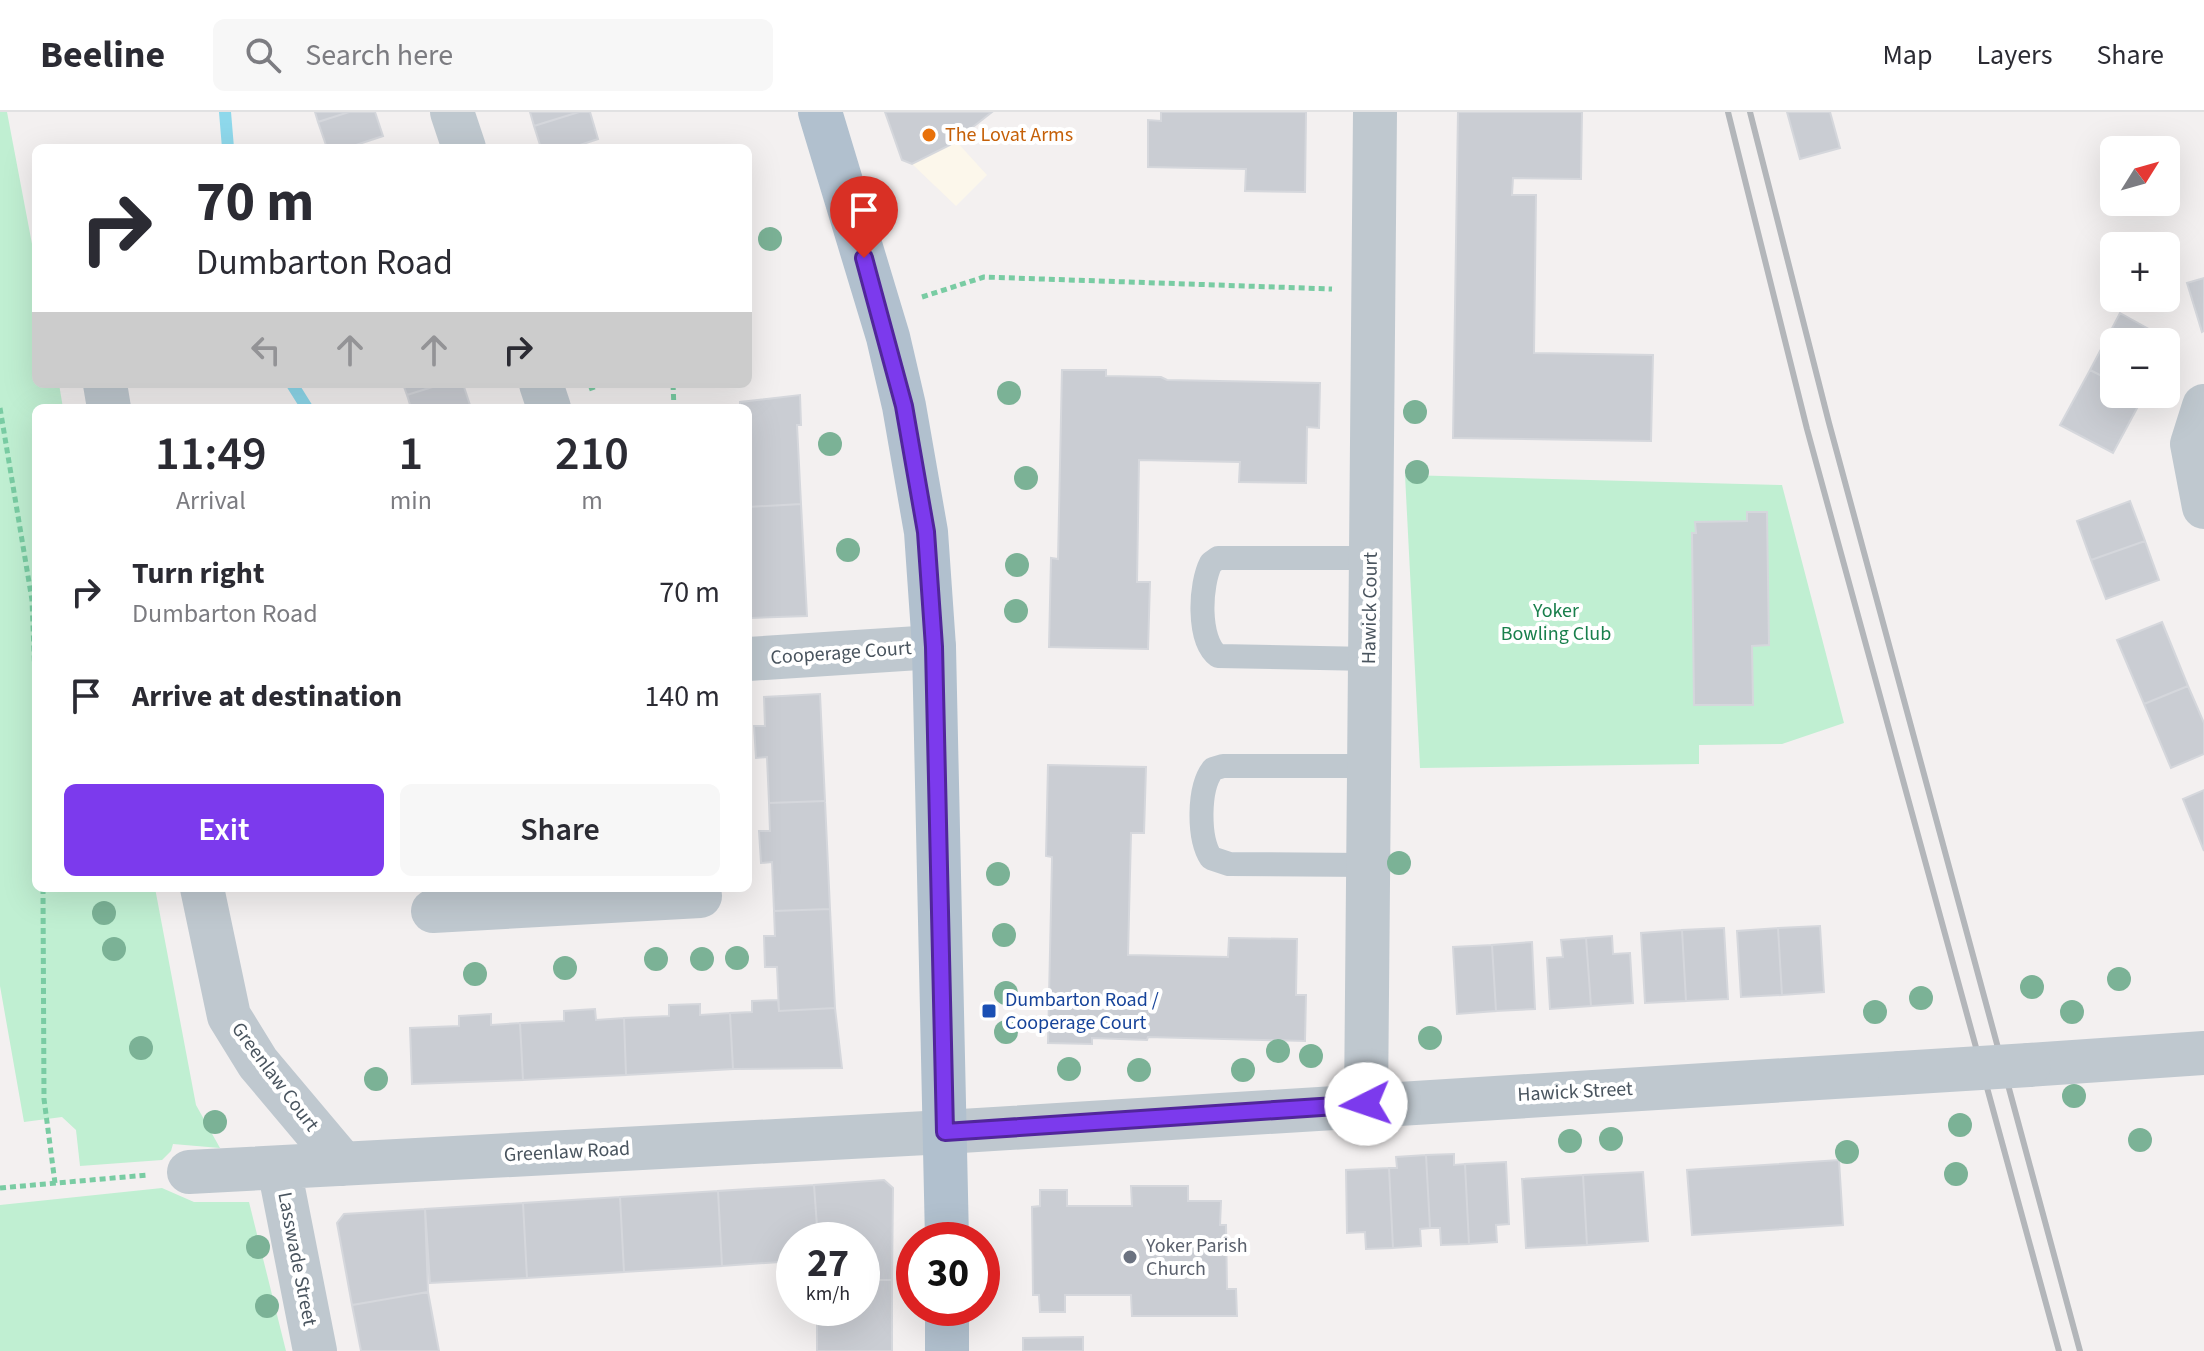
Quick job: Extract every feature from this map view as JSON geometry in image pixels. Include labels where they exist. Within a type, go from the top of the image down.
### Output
[{"type":"main road","points":[[820,112],[880,311],[917,471],[934,647],[947,1222]]},
{"type":"main road","points":[[947,1326],[947,1351]]},
{"type":"street","points":[[452,112],[463,144]]},
{"type":"street","name":"Hawick Court","points":[[1366,1104],[1375,112]]},
{"type":"street","points":[[2204,406],[2192,444],[2204,507]]},
{"type":"street","name":"Cooperage Court","points":[[752,659],[934,647]]},
{"type":"street","name":"Greenlaw Court","points":[[203,892],[224,1001],[236,1031],[343,1164]]},
{"type":"street","points":[[433,911],[524,897],[700,896]]},
{"type":"street","name":"Hawick Street","points":[[945,1132],[2204,1053]]},
{"type":"street","name":"Greenlaw Road","points":[[189,1172],[945,1132]]},
{"type":"street","name":"Lasswade Street","points":[[279,1168],[315,1351]]},
{"type":"lane","points":[[1370,659],[1218,656],[1206,642],[1205,582],[1211,563],[1218,558],[1371,558]]},
{"type":"lane","points":[[1367,865],[1218,861],[1211,858],[1204,840],[1204,801],[1207,776],[1223,766],[1369,766]]},
{"type":"path","points":[[880,311],[984,277],[1373,291]]},
{"type":"path","points":[[0,408],[32,600]]},
{"type":"path","points":[[43,892],[44,1099],[55,1183]]},
{"type":"path","points":[[0,1188],[189,1172]]},
{"type":"shaded area","points":[[885,112],[992,112],[956,141],[987,175],[956,206],[912,164],[902,160]]},
{"type":"green space","points":[[0,112],[7,112],[32,244],[32,388],[60,388],[62,404],[32,404],[32,892],[156,892],[196,1105],[220,1148],[173,1144],[162,1160],[80,1166],[76,1130],[62,1117],[24,1122],[0,986]]},
{"type":"green space","name":"Yoker Bowling Club","points":[[1405,475],[1782,485],[1844,723],[1782,744],[1699,745],[1699,764],[1420,768]]},
{"type":"green space","points":[[162,1188],[194,1202],[249,1202],[286,1351],[0,1351],[0,1205]]},
{"type":"building","points":[[315,112],[349,112],[318,122]]},
{"type":"building","points":[[349,112],[375,112],[383,136],[359,144],[326,144],[318,122]]},
{"type":"building","points":[[530,112],[579,112],[534,126]]},
{"type":"building","points":[[579,112],[590,112],[598,139],[583,144],[540,144],[534,126]]},
{"type":"building","name":"The Lovat Arms","points":[[885,112],[992,112],[950,145],[912,164],[902,160]]},
{"type":"building","points":[[1161,112],[1306,112],[1305,192],[1245,191],[1246,169],[1148,167],[1148,120],[1161,121]]},
{"type":"building","points":[[1458,112],[1582,112],[1581,179],[1513,178],[1512,195],[1536,195],[1534,353],[1653,355],[1651,441],[1453,438]]},
{"type":"building","points":[[1787,112],[1830,112],[1840,148],[1800,159]]},
{"type":"building","points":[[2204,278],[2204,331],[2202,332],[2187,283]]},
{"type":"building","points":[[2120,313],[2147,328],[2112,328]]},
{"type":"building","points":[[2100,351],[2100,375],[2090,370]]},
{"type":"building","points":[[1062,370],[1106,370],[1106,376],[1161,377],[1167,380],[1320,383],[1319,428],[1307,427],[1306,483],[1239,482],[1240,462],[1139,460],[1137,582],[1150,582],[1148,649],[1049,647],[1051,558],[1058,559]]},
{"type":"building","points":[[2090,370],[2100,375],[2100,408],[2137,408],[2113,453],[2060,425]]},
{"type":"building","points":[[404,388],[429,388],[407,395]]},
{"type":"building","points":[[429,388],[464,388],[470,404],[410,404],[407,395]]},
{"type":"building","points":[[800,395],[801,425],[797,425],[801,504],[752,507],[752,404],[740,402]]},
{"type":"building","points":[[2130,501],[2145,541],[2091,560],[2077,521]]},
{"type":"building","points":[[801,504],[807,616],[752,618],[752,507]]},
{"type":"building","points":[[1747,512],[1767,512],[1769,645],[1752,646],[1753,705],[1694,705],[1692,533],[1696,533],[1695,522],[1747,521]]},
{"type":"building","points":[[2145,541],[2159,580],[2106,599],[2091,560]]},
{"type":"building","points":[[2162,622],[2188,686],[2144,704],[2117,640]]},
{"type":"building","points":[[2188,686],[2204,723],[2204,754],[2171,768],[2144,704]]},
{"type":"building","points":[[820,694],[825,801],[769,803],[767,757],[756,758],[754,726],[765,726],[764,697]]},
{"type":"building","points":[[1048,765],[1146,767],[1144,833],[1131,833],[1128,955],[1228,957],[1229,938],[1297,939],[1296,995],[1306,995],[1305,1041],[1148,1037],[1147,1040],[1092,1038],[1092,1044],[1048,1043],[1052,857],[1046,856]]},
{"type":"building","points":[[2204,790],[2204,851],[2183,799]]},
{"type":"building","points":[[825,801],[830,909],[774,911],[772,862],[761,863],[759,831],[770,831],[769,803]]},
{"type":"building","points":[[830,909],[835,1008],[779,1011],[777,967],[765,967],[764,936],[775,936],[774,911]]},
{"type":"building","points":[[1820,926],[1824,992],[1782,995],[1778,928]]},
{"type":"building","points":[[1724,928],[1728,999],[1686,1001],[1682,930]]},
{"type":"building","points":[[1778,928],[1782,995],[1741,997],[1737,931]]},
{"type":"building","points":[[1682,930],[1686,1001],[1645,1003],[1641,933]]},
{"type":"building","points":[[1612,936],[1613,954],[1630,953],[1633,1003],[1591,1006],[1586,938]]},
{"type":"building","points":[[1586,938],[1591,1006],[1550,1009],[1547,958],[1563,957],[1561,940]]},
{"type":"building","points":[[1532,942],[1535,1009],[1496,1011],[1492,945]]},
{"type":"building","points":[[1492,945],[1496,1011],[1457,1014],[1453,947]]},
{"type":"building","points":[[778,1000],[779,1011],[835,1008],[842,1068],[733,1069],[730,1013],[752,1012],[752,1001]]},
{"type":"building","points":[[700,1004],[700,1015],[730,1013],[733,1069],[626,1075],[624,1018],[669,1016],[669,1005]]},
{"type":"building","points":[[595,1009],[596,1020],[624,1018],[626,1075],[523,1080],[520,1023],[564,1021],[564,1011]]},
{"type":"building","points":[[491,1014],[491,1025],[520,1023],[523,1080],[412,1084],[410,1028],[459,1026],[459,1016]]},
{"type":"building","points":[[1454,1154],[1454,1165],[1465,1164],[1469,1244],[1441,1245],[1440,1228],[1430,1228],[1426,1155]]},
{"type":"building","points":[[1426,1155],[1430,1228],[1420,1229],[1421,1246],[1393,1248],[1389,1168],[1397,1168],[1396,1157]]},
{"type":"building","points":[[1839,1160],[1843,1225],[1692,1235],[1687,1170]]},
{"type":"building","points":[[1506,1162],[1509,1224],[1496,1225],[1497,1242],[1469,1244],[1465,1164]]},
{"type":"building","points":[[1389,1168],[1393,1248],[1366,1249],[1365,1232],[1347,1233],[1346,1170]]},
{"type":"building","points":[[1643,1172],[1648,1241],[1587,1245],[1583,1175]]},
{"type":"building","points":[[1583,1175],[1587,1245],[1526,1248],[1522,1179]]},
{"type":"building","points":[[884,1180],[893,1188],[892,1280],[880,1280],[880,1222],[817,1222],[814,1185]]},
{"type":"building","points":[[814,1185],[817,1222],[776,1222],[776,1262],[722,1266],[718,1191]]},
{"type":"building","name":"Yoker Parish Church","points":[[1131,1186],[1188,1186],[1188,1201],[1221,1201],[1220,1225],[1226,1225],[1227,1289],[1236,1289],[1237,1316],[1132,1316],[1131,1295],[1065,1295],[1065,1312],[1040,1312],[1039,1295],[1033,1295],[1032,1207],[1040,1206],[1040,1190],[1067,1190],[1067,1206],[1132,1206]]},
{"type":"building","points":[[718,1191],[722,1266],[624,1272],[620,1197]]},
{"type":"building","points":[[620,1197],[624,1272],[527,1278],[523,1203]]},
{"type":"building","points":[[523,1203],[527,1278],[430,1283],[425,1209]]},
{"type":"building","points":[[425,1209],[428,1292],[352,1305],[337,1223],[344,1214]]},
{"type":"building","points":[[880,1280],[892,1280],[892,1351],[817,1351],[817,1326],[880,1326]]},
{"type":"building","points":[[428,1292],[439,1351],[361,1351],[352,1305]]},
{"type":"building","points":[[1083,1337],[1083,1351],[1023,1351],[1023,1338]]},
{"type":"waterway","points":[[225,112],[228,144]]},
{"type":"waterway","points":[[294,388],[304,404]]},
{"type":"railway","points":[[1728,112],[1807,429],[2059,1351]]},
{"type":"railway","points":[[1750,112],[1829,423],[2080,1351]]},
{"type":"place","name":"The Lovat Arms","points":[[929,135]]},
{"type":"place","name":"Dumbarton Road / Cooperage Court","points":[[989,1011]]},
{"type":"place","name":"Yoker Parish Church","points":[[1130,1257]]},
{"type":"route","points":[[864,258],[888,337],[904,406],[926,532],[934,647],[945,1132],[1366,1104]]}]
